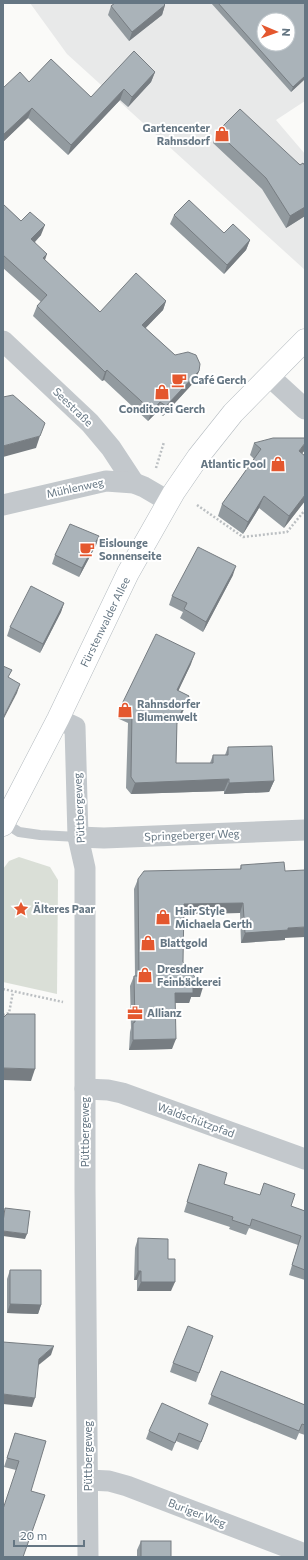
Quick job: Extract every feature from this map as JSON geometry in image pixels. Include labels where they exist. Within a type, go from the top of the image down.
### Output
[{"type":"main road","name":"Fürstenwalder Allee","points":[[4,824],[58,719],[128,573],[168,501],[198,457],[233,412],[305,340]]},
{"type":"street","name":"Seestraße","points":[[3,341],[90,423],[111,448],[134,483]]},
{"type":"street","points":[[270,376],[305,409]]},
{"type":"street","name":"Mühlenweg","points":[[3,505],[106,481],[134,483],[168,501]]},
{"type":"street","name":"Püttbergeweg","points":[[58,719],[75,727],[78,837],[85,868],[88,1557]]},
{"type":"street","name":"Springeberger Weg","points":[[78,837],[104,838],[305,830]]},
{"type":"street","name":"Waldschützpfad","points":[[85,1089],[108,1090],[122,1093],[305,1159]]},
{"type":"street","name":"Buriger Weg","points":[[88,1480],[109,1481],[127,1486],[305,1554]]},
{"type":"lane","points":[[4,824],[18,832],[78,837]]},
{"type":"path","points":[[197,504],[243,537],[287,532],[305,510]]},
{"type":"path","points":[[3,989],[85,1008]]},
{"type":"path","points":[[3,1015],[9,1013],[13,992]]},
{"type":"shaded area","name":"Gartencenter Rahnsdorf","points":[[30,3],[305,3],[305,101],[276,120],[305,154],[305,270],[67,54]]},
{"type":"shaded area","points":[[19,857],[50,867],[58,880],[57,994],[3,982],[3,869],[9,861]]},
{"type":"building","points":[[115,3],[163,3],[165,5],[132,32],[111,6]]},
{"type":"building","points":[[218,3],[305,3],[305,76],[293,87],[262,52],[296,52],[296,12],[256,12],[256,46]]},
{"type":"building","points":[[134,51],[155,72],[132,97],[124,89],[71,145],[32,108],[3,135],[3,88],[20,72],[29,82],[51,59],[91,97]]},
{"type":"building","points":[[240,109],[300,165],[303,163],[305,166],[305,207],[290,216],[266,178],[217,132]]},
{"type":"building","points":[[189,200],[224,233],[233,224],[250,240],[227,265],[174,215]]},
{"type":"building","points":[[3,204],[21,221],[30,212],[45,225],[31,239],[47,254],[43,258],[100,312],[136,273],[166,301],[142,325],[175,355],[188,352],[196,355],[200,364],[199,371],[166,406],[160,402],[152,411],[107,370],[105,372],[37,306],[47,295],[3,255]]},
{"type":"building","points":[[13,395],[45,423],[40,436],[3,446],[3,397]]},
{"type":"building","points":[[273,438],[305,438],[305,443],[299,451],[305,456],[305,495],[289,516],[264,496],[248,522],[222,504],[261,449],[254,443]]},
{"type":"building","points":[[70,524],[99,536],[82,568],[55,555]]},
{"type":"building","points":[[198,547],[236,566],[206,622],[184,609],[187,603],[172,596]]},
{"type":"building","points":[[31,586],[64,603],[43,644],[10,627]]},
{"type":"building","points":[[156,634],[195,653],[177,690],[189,696],[177,721],[176,763],[213,763],[213,755],[228,755],[228,747],[272,746],[274,781],[229,783],[229,779],[135,783],[131,777],[132,711],[121,706]]},
{"type":"building","points":[[3,666],[12,670],[8,677],[20,684],[3,718]]},
{"type":"building","points":[[284,862],[285,871],[305,870],[305,927],[288,928],[288,930],[245,933],[243,903],[184,904],[183,962],[203,987],[193,987],[193,993],[175,993],[176,1039],[133,1040],[133,1023],[135,1022],[134,976],[139,976],[138,879],[144,871],[241,869],[241,865]]},
{"type":"building","points":[[7,1014],[35,1014],[35,1069],[3,1068],[3,1018]]},
{"type":"building","points":[[199,1164],[227,1173],[224,1184],[260,1195],[264,1183],[295,1194],[291,1206],[305,1211],[305,1270],[292,1265],[301,1236],[252,1219],[250,1226],[232,1220],[233,1217],[187,1202]]},
{"type":"building","points":[[5,1208],[30,1211],[27,1234],[3,1231]]},
{"type":"building","points":[[138,1238],[168,1239],[168,1259],[175,1259],[175,1282],[141,1282],[141,1271],[138,1271]]},
{"type":"building","points":[[10,1270],[41,1270],[41,1305],[10,1304]]},
{"type":"building","points":[[188,1326],[213,1336],[199,1373],[173,1363]]},
{"type":"building","points":[[3,1342],[54,1346],[39,1359],[35,1398],[3,1394]]},
{"type":"building","points":[[221,1371],[305,1405],[305,1425],[302,1424],[299,1431],[211,1395]]},
{"type":"building","points":[[162,1403],[208,1424],[201,1442],[179,1433],[175,1443],[149,1431]]},
{"type":"building","points":[[15,1433],[46,1441],[31,1491],[45,1495],[23,1557],[3,1557],[3,1509],[19,1461],[7,1458]]},
{"type":"building","points":[[141,1541],[171,1541],[171,1557],[141,1557]]},
{"type":"place","name":"Gartencenter Rahnsdorf","points":[[222,134]]},
{"type":"place","name":"Café Gerch","points":[[179,380]]},
{"type":"place","name":"Conditorei Gerch","points":[[162,392]]},
{"type":"place","name":"Atlantic Pool","points":[[278,464]]},
{"type":"place","name":"Eislounge Sonnenseite","points":[[87,549]]},
{"type":"place","name":"Rahnsdorfer Blumenwelt","points":[[125,710]]},
{"type":"place","name":"Älteres Paar","points":[[21,909]]},
{"type":"place","name":"Hair Style Michaela Gerth","points":[[163,917]]},
{"type":"place","name":"Blattgold","points":[[148,943]]},
{"type":"place","name":"Dresdner Feinbäckerei","points":[[145,975]]},
{"type":"place","name":"Allianz","points":[[135,1013]]}]
